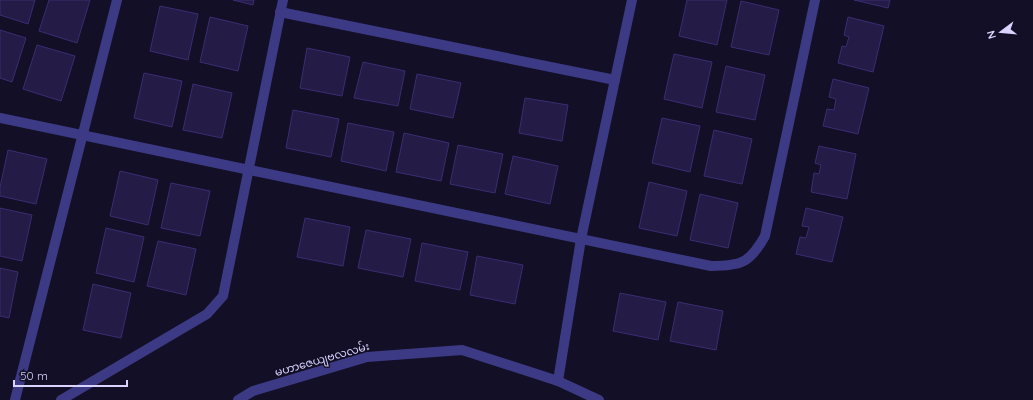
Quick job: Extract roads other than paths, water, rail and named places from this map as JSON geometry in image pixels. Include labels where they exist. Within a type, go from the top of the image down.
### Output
[{"type":"street","points":[[15,400],[117,0]]},
{"type":"street","points":[[61,400],[212,310],[223,296],[247,170],[283,0]]},
{"type":"street","points":[[558,381],[581,239],[632,0]]},
{"type":"street","points":[[0,118],[83,137],[711,266],[731,266],[744,263],[757,251],[766,236],[815,0]]},
{"type":"street","points":[[280,12],[615,80]]},
{"type":"street","name":"မဟာဇေယျဗလလမ်း","points":[[238,400],[253,391],[367,357],[462,350],[558,381],[599,400]]}]
